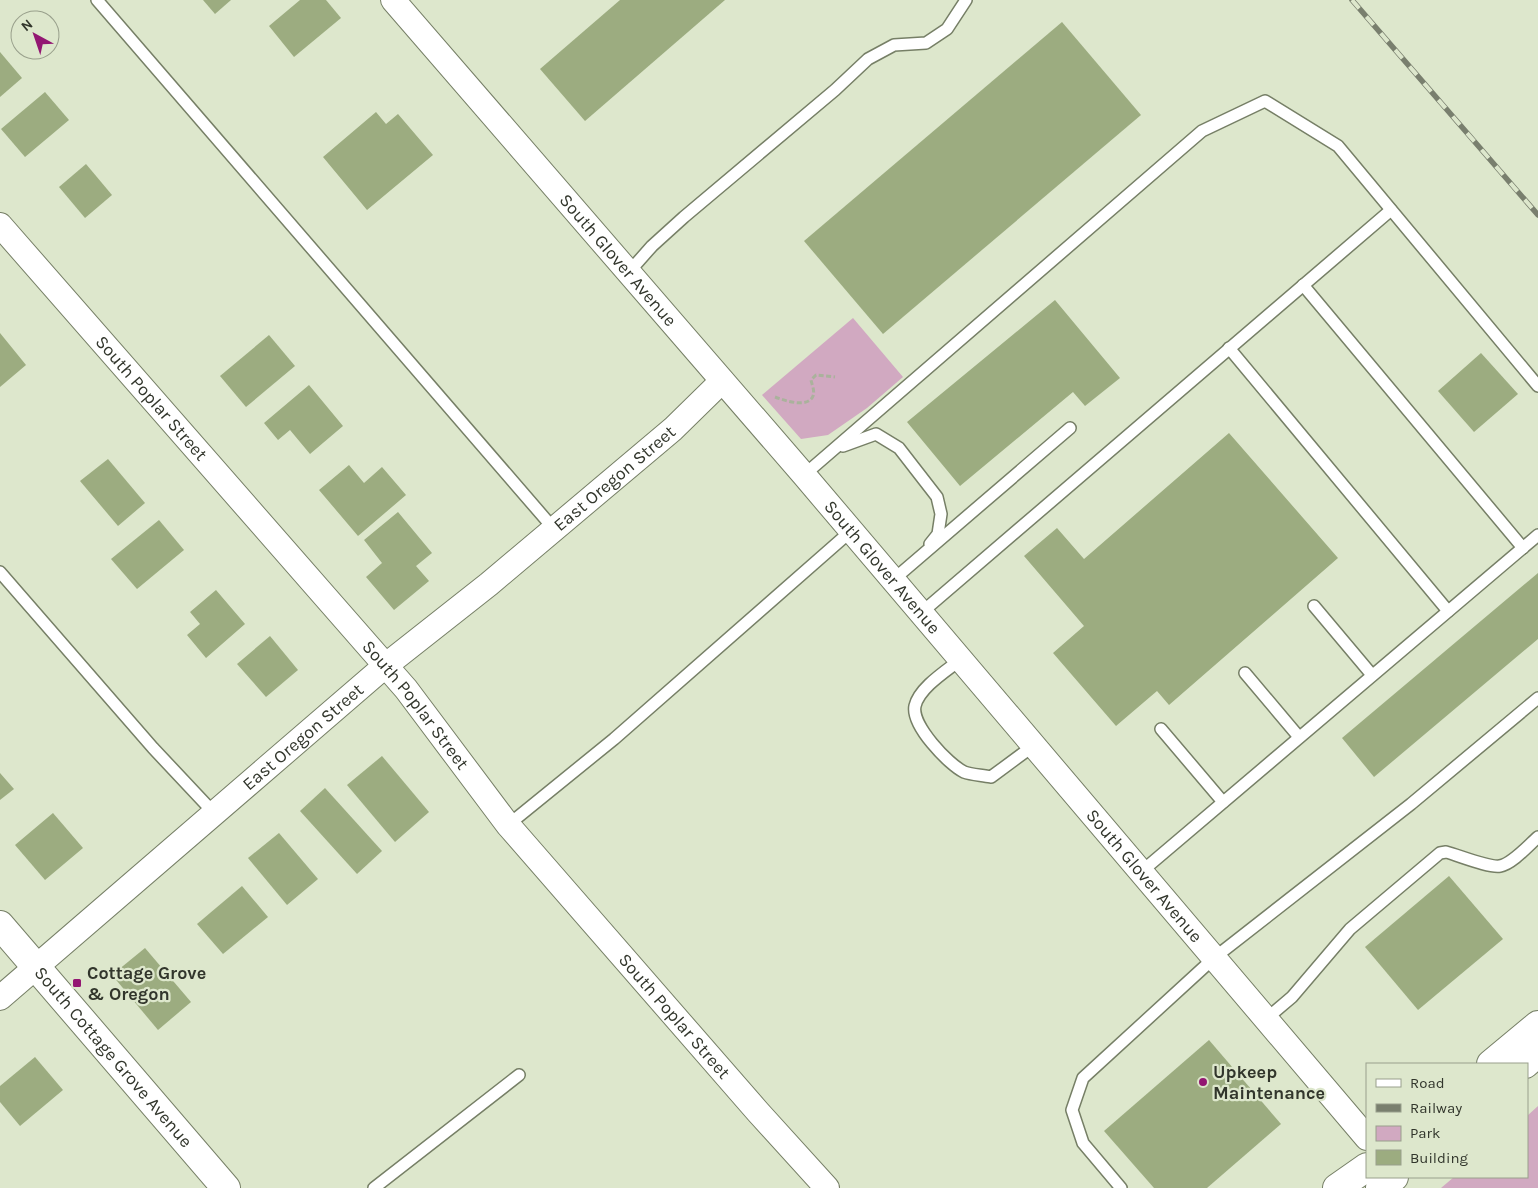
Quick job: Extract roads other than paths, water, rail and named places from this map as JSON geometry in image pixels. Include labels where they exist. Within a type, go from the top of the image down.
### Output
[{"type":"street","name":"South Glover Avenue","points":[[393,0],[804,475],[1366,1137]]},
{"type":"street","name":"South Poplar Street","points":[[0,225],[406,689],[508,825],[826,1188]]},
{"type":"street","name":"East Oregon Street","points":[[0,998],[386,666],[489,584],[673,429],[722,382]]},
{"type":"street","name":"South Cottage Grove Avenue","points":[[0,925],[226,1188]]},
{"type":"street","points":[[1492,1063],[1538,1025]]},
{"type":"street","points":[[1526,1063],[1538,1053]]},
{"type":"street","points":[[1337,1188],[1366,1167]]},
{"type":"street","points":[[1380,1188],[1393,1178]]},
{"type":"lane","points":[[97,0],[554,529]]},
{"type":"lane","points":[[628,273],[652,246],[684,217],[835,90],[868,59],[894,45],[926,43],[947,29],[966,0]]},
{"type":"lane","points":[[804,475],[1202,131],[1265,101],[1338,146],[1538,386]]},
{"type":"lane","points":[[921,613],[1391,210]]},
{"type":"lane","points":[[1303,285],[1523,548]]},
{"type":"lane","points":[[1229,348],[1448,611]]},
{"type":"lane","points":[[893,580],[1070,428]]},
{"type":"lane","points":[[826,456],[848,444],[876,434],[899,448],[937,497],[941,514],[938,534],[916,561]]},
{"type":"lane","points":[[508,825],[614,739],[851,532]]},
{"type":"lane","points":[[1140,872],[1538,535]]},
{"type":"lane","points":[[0,572],[214,814]]},
{"type":"lane","points":[[1314,606],[1372,675]]},
{"type":"lane","points":[[960,660],[921,692],[914,707],[920,728],[949,762],[965,772],[991,777],[1033,746]]},
{"type":"lane","points":[[1245,674],[1299,737]]},
{"type":"lane","points":[[1121,1188],[1083,1143],[1072,1110],[1083,1078],[1214,958],[1411,804],[1538,698]]},
{"type":"lane","points":[[1161,729],[1223,802]]},
{"type":"lane","points":[[1266,1019],[1292,997],[1350,929],[1440,853],[1446,852],[1492,866],[1501,866],[1509,862],[1538,837]]},
{"type":"lane","points":[[374,1188],[519,1075]]},
{"type":"railway","points":[[1352,0],[1538,215]]},
{"type":"place","name":"Cottage Grove & Oregon","points":[[77,983]]},
{"type":"place","name":"Upkeep Maintenance","points":[[1203,1082]]}]
